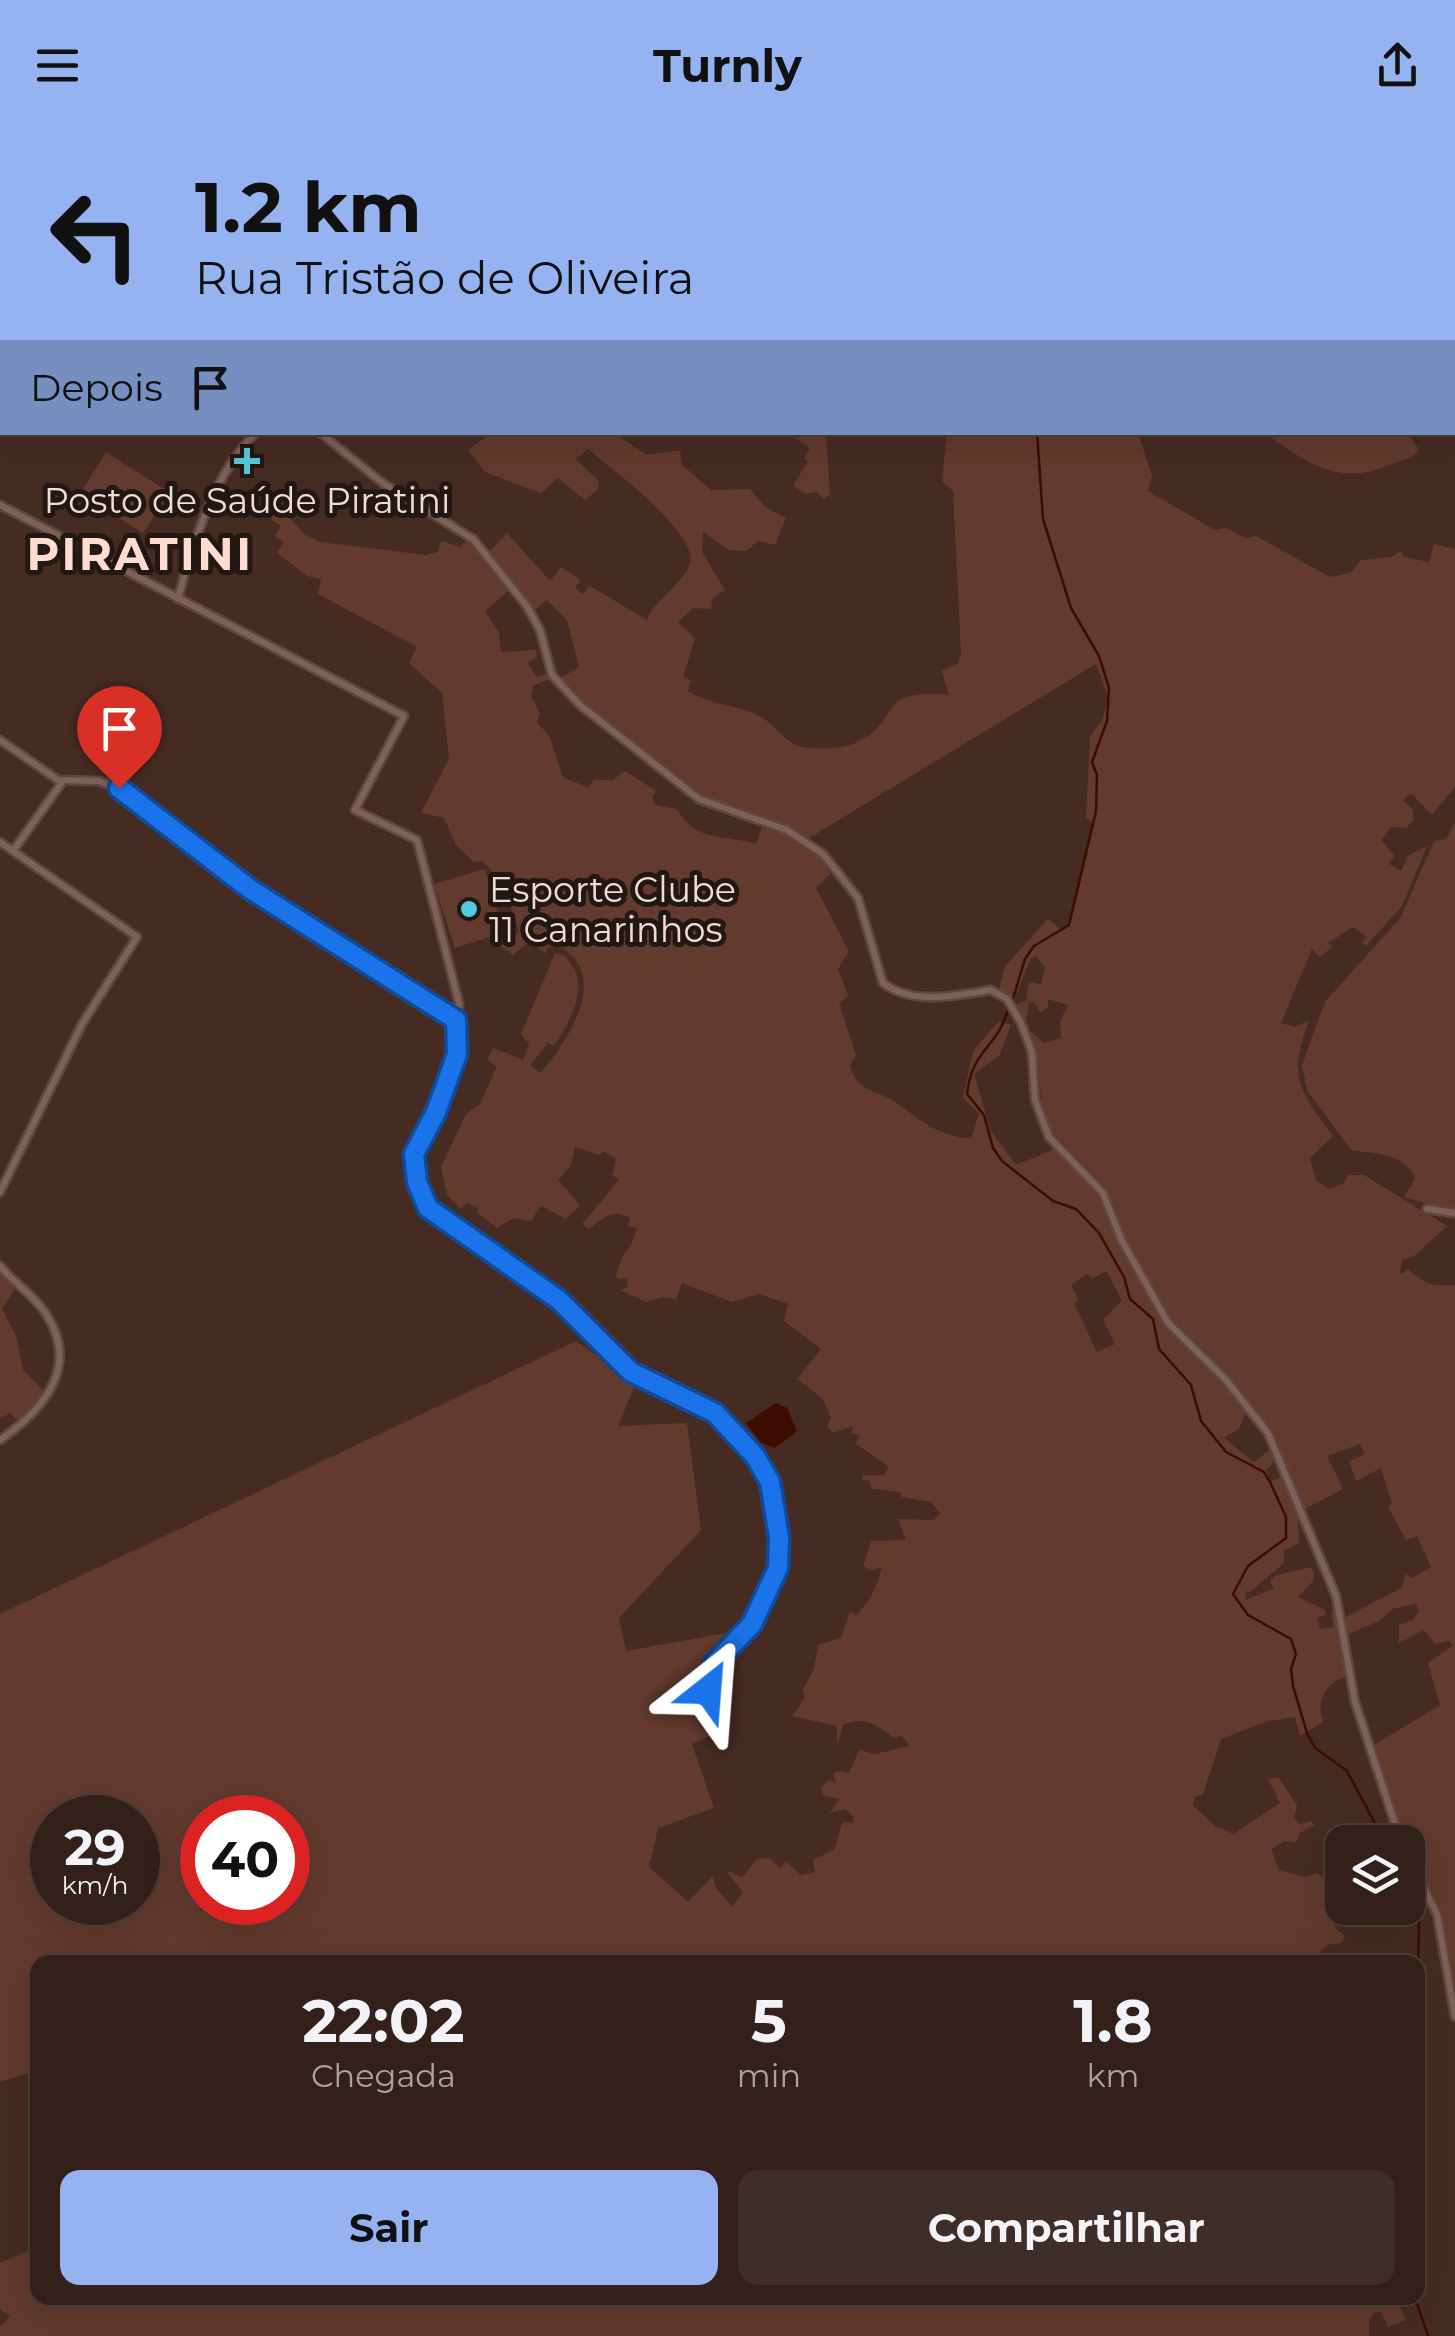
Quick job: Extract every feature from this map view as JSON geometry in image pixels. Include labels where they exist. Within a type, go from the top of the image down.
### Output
[{"type":"street","points":[[178,599],[202,523],[242,448],[254,435]]},
{"type":"street","points":[[324,435],[384,484],[473,539],[526,605],[540,630],[552,674],[580,705],[700,798],[787,830],[824,854],[858,898],[883,984],[916,994],[961,998],[991,990],[1007,999],[1030,1043],[1035,1100],[1049,1137],[1098,1185],[1122,1239],[1168,1322],[1250,1408],[1282,1464],[1304,1528],[1336,1596],[1355,1702],[1395,1825]]},
{"type":"street","points":[[0,505],[404,716],[355,810],[409,833],[418,842],[455,976],[457,1054],[436,1112],[414,1154],[417,1182],[428,1208],[559,1300],[631,1372],[715,1413],[755,1456],[770,1482],[779,1537],[778,1568],[752,1624],[710,1673],[711,1704]]},
{"type":"street","points":[[0,740],[63,782],[100,781],[126,791],[250,889],[456,1020]]},
{"type":"street","points":[[13,851],[63,782]]},
{"type":"street","points":[[0,842],[137,936],[82,1024],[0,1192]]},
{"type":"street","points":[[1427,1208],[1455,1212]]},
{"type":"street","points":[[0,1266],[43,1310],[57,1335],[62,1356],[60,1374],[48,1395],[0,1440]]},
{"type":"street","points":[[1425,1890],[1437,1914],[1455,2016]]},
{"type":"shaded area","points":[[488,435],[617,435],[647,455],[680,450],[682,465],[711,490],[750,489],[765,507],[786,518],[775,545],[758,541],[746,551],[729,550],[703,532],[702,552],[725,590],[713,598],[711,609],[693,608],[678,622],[695,638],[683,677],[691,680],[688,691],[761,717],[788,740],[804,747],[853,744],[879,726],[898,702],[924,694],[949,695],[942,671],[958,663],[961,653],[953,491],[942,481],[947,435],[1139,435],[1152,476],[1148,491],[1215,530],[1226,528],[1245,538],[1256,536],[1330,577],[1350,573],[1361,560],[1391,557],[1401,551],[1404,557],[1429,562],[1434,544],[1455,549],[1455,787],[1432,815],[1411,793],[1403,800],[1413,810],[1413,821],[1406,828],[1391,827],[1382,840],[1394,856],[1389,864],[1401,871],[1408,856],[1427,846],[1402,906],[1366,946],[1362,943],[1367,937],[1353,927],[1328,943],[1332,947],[1320,957],[1312,949],[1281,1023],[1295,1027],[1309,1020],[1299,1056],[1300,1082],[1333,1136],[1310,1158],[1316,1180],[1329,1189],[1344,1183],[1348,1175],[1364,1175],[1447,1226],[1414,1256],[1402,1260],[1400,1272],[1403,1274],[1407,1269],[1434,1285],[1455,1285],[1455,1993],[1425,1890],[1425,1825],[1397,1825],[1369,1748],[1440,1705],[1428,1663],[1453,1645],[1449,1641],[1435,1644],[1424,1630],[1399,1643],[1399,1625],[1413,1620],[1419,1611],[1416,1604],[1392,1609],[1379,1621],[1346,1635],[1344,1618],[1401,1588],[1406,1574],[1412,1578],[1431,1567],[1417,1536],[1406,1540],[1388,1507],[1392,1503],[1381,1468],[1356,1481],[1349,1461],[1365,1454],[1360,1444],[1327,1456],[1343,1489],[1301,1511],[1283,1456],[1261,1417],[1170,1318],[1125,1240],[1113,1203],[1099,1180],[1051,1131],[1042,1108],[1037,1058],[1028,1029],[1044,1043],[1061,1038],[1060,1021],[1068,1005],[1048,999],[1048,1007],[1041,1013],[1034,1002],[1029,1003],[1026,1021],[1016,1004],[1026,1001],[1029,982],[1041,984],[1045,967],[1036,956],[1030,960],[1013,1003],[999,989],[1005,966],[1048,919],[1063,931],[1069,925],[1093,824],[1086,817],[1090,736],[1102,721],[1108,697],[1096,664],[809,838],[704,796],[561,684],[558,680],[579,667],[567,620],[547,600],[533,611],[489,552],[507,533],[550,581],[561,567],[581,580],[575,588],[582,594],[590,586],[647,620],[690,564],[690,552],[668,520],[588,449],[576,459],[599,481],[598,489],[585,500],[558,478],[541,493],[485,472],[468,450]]},
{"type":"shaded area","points":[[826,435],[830,494],[824,499],[817,492],[806,494],[793,486],[808,461],[804,458],[810,448],[793,437]]},
{"type":"shaded area","points":[[1267,435],[1409,435],[1419,450],[1373,471],[1355,474],[1324,469]]},
{"type":"shaded area","points":[[106,452],[169,492],[143,533],[80,494]]},
{"type":"shaded area","points":[[279,506],[303,533],[320,542],[426,555],[437,552],[442,541],[460,547],[467,540],[508,591],[485,611],[499,633],[501,652],[536,650],[537,657],[528,663],[537,677],[547,673],[550,679],[533,686],[531,697],[540,713],[537,723],[549,735],[563,777],[589,788],[594,780],[613,780],[625,771],[656,791],[652,797],[656,805],[677,809],[684,820],[702,832],[756,844],[762,827],[811,848],[830,874],[816,888],[849,951],[838,969],[848,996],[839,1003],[856,1055],[850,1066],[862,1086],[939,1131],[971,1138],[979,1114],[963,1098],[973,1051],[999,1021],[1011,1025],[999,1056],[974,1074],[991,1131],[1016,1165],[1055,1149],[1097,1189],[1113,1232],[1163,1321],[1247,1411],[1239,1429],[1224,1438],[1254,1462],[1272,1448],[1277,1459],[1266,1470],[1271,1481],[1284,1476],[1298,1518],[1299,1543],[1284,1551],[1284,1563],[1250,1592],[1245,1591],[1246,1600],[1274,1588],[1270,1582],[1274,1576],[1310,1567],[1313,1581],[1298,1597],[1325,1610],[1325,1615],[1317,1618],[1320,1629],[1334,1627],[1331,1614],[1336,1608],[1347,1676],[1324,1694],[1323,1722],[1300,1736],[1295,1717],[1268,1721],[1221,1739],[1203,1794],[1195,1797],[1193,1805],[1215,1826],[1233,1834],[1280,1803],[1268,1779],[1278,1777],[1297,1805],[1294,1818],[1300,1824],[1311,1821],[1314,1825],[1300,1833],[1296,1843],[1285,1841],[1271,1849],[1279,1870],[1305,1877],[1317,1873],[1325,1880],[1325,1925],[1335,1925],[1345,1936],[1342,1943],[1326,1945],[1318,1955],[30,1955],[30,2072],[0,2082],[0,1614],[576,1341],[636,1383],[618,1426],[687,1423],[701,1530],[619,1618],[626,1651],[732,1632],[710,1736],[692,1744],[714,1808],[658,1828],[649,1867],[688,1902],[713,1876],[716,1888],[732,1906],[743,1893],[726,1870],[742,1877],[757,1859],[770,1858],[780,1868],[786,1861],[801,1875],[815,1872],[813,1860],[835,1849],[842,1822],[853,1823],[854,1817],[845,1809],[830,1813],[840,1799],[824,1796],[821,1788],[829,1780],[836,1784],[833,1774],[838,1771],[849,1773],[859,1750],[875,1754],[910,1746],[902,1736],[893,1738],[863,1721],[843,1725],[837,1745],[837,1726],[792,1716],[805,1698],[803,1689],[814,1669],[818,1645],[841,1638],[850,1612],[856,1616],[876,1586],[882,1567],[872,1571],[863,1566],[871,1541],[906,1540],[898,1519],[934,1520],[940,1513],[931,1502],[902,1497],[900,1492],[872,1489],[869,1480],[862,1481],[863,1475],[884,1475],[889,1467],[856,1444],[860,1434],[851,1434],[853,1426],[833,1433],[827,1427],[831,1418],[822,1398],[797,1379],[821,1349],[784,1321],[788,1304],[759,1294],[732,1302],[682,1283],[676,1299],[661,1297],[646,1302],[620,1290],[628,1287],[627,1279],[616,1278],[617,1270],[637,1228],[628,1226],[630,1218],[618,1214],[589,1229],[582,1224],[619,1180],[612,1175],[616,1159],[603,1151],[599,1155],[575,1147],[571,1165],[558,1180],[580,1205],[566,1219],[541,1206],[531,1221],[513,1218],[497,1228],[477,1212],[478,1207],[466,1203],[461,1209],[447,1195],[441,1167],[466,1114],[480,1104],[497,1066],[487,1060],[493,1048],[523,1060],[529,1044],[521,1034],[555,953],[563,955],[577,976],[576,1000],[554,1046],[548,1043],[530,1065],[540,1073],[572,1028],[583,992],[583,975],[576,960],[561,947],[548,947],[545,954],[530,941],[513,955],[493,942],[519,932],[502,883],[483,861],[474,862],[456,845],[444,818],[421,813],[449,759],[442,693],[409,663],[417,647],[318,594],[321,579],[307,576],[277,553],[284,542],[274,536],[281,526],[271,519]],"holes":[[[1106,1271],[1122,1300],[1103,1320],[1115,1344],[1097,1352],[1074,1303],[1079,1300],[1071,1285],[1087,1274],[1092,1279]]]},
{"type":"shaded area","points":[[1455,823],[1455,1211],[1404,1197],[1415,1179],[1398,1159],[1351,1150],[1307,1090],[1302,1065],[1325,1002],[1401,917],[1434,841],[1446,839]]},
{"type":"shaded area","name":"Esporte Clube 11 Canarinhos","points":[[485,869],[503,933],[455,948],[434,884]]},
{"type":"shaded area","points":[[0,1266],[18,1284],[2,1309],[16,1336],[23,1370],[48,1395],[20,1422],[10,1413],[0,1419]]},
{"type":"shaded area","points":[[776,1403],[787,1408],[797,1431],[775,1448],[761,1443],[746,1423]]},
{"type":"shaded area","points":[[30,2250],[30,2305],[1399,2305],[1406,2320],[1388,2327],[1381,2312],[1375,2312],[1369,2320],[1369,2336],[0,2336],[0,2326],[10,2317],[0,2309],[0,2263]]},
{"type":"waterway","points":[[1012,1002],[1025,959],[1034,946],[1069,925],[1096,811],[1097,775],[1092,762],[1107,721],[1109,688],[1099,656],[1071,608],[1043,519],[1037,435]]},
{"type":"waterway","points":[[1008,1009],[1004,1022],[974,1067],[967,1094],[984,1115],[993,1148],[1002,1161],[1053,1201],[1076,1209],[1099,1233],[1124,1277],[1130,1299],[1153,1319],[1159,1349],[1191,1385],[1201,1421],[1226,1452],[1264,1472],[1270,1482],[1286,1517],[1286,1538],[1248,1566],[1233,1594],[1248,1615],[1291,1639],[1296,1654],[1291,1669],[1293,1686],[1307,1733],[1315,1748],[1347,1771],[1376,1825]]},
{"type":"waterway","points":[[1418,1955],[1419,1925]]},
{"type":"waterway","points":[[1417,2305],[1428,2336]]},
{"type":"place","name":"Posto de Saúde Piratini","points":[[247,461]]},
{"type":"place","name":"Esporte Clube 11 Canarinhos","points":[[469,909]]},
{"type":"district","name":"PIRATINI","points":[[140,553]]},
{"type":"route","points":[[119,788],[145,804],[250,889],[456,1020],[457,1054],[430,1126],[414,1154],[417,1182],[433,1216],[540,1291],[559,1300],[631,1372],[715,1413],[760,1463],[770,1482],[774,1504],[780,1550],[778,1568],[752,1624],[714,1664],[708,1690]]}]
